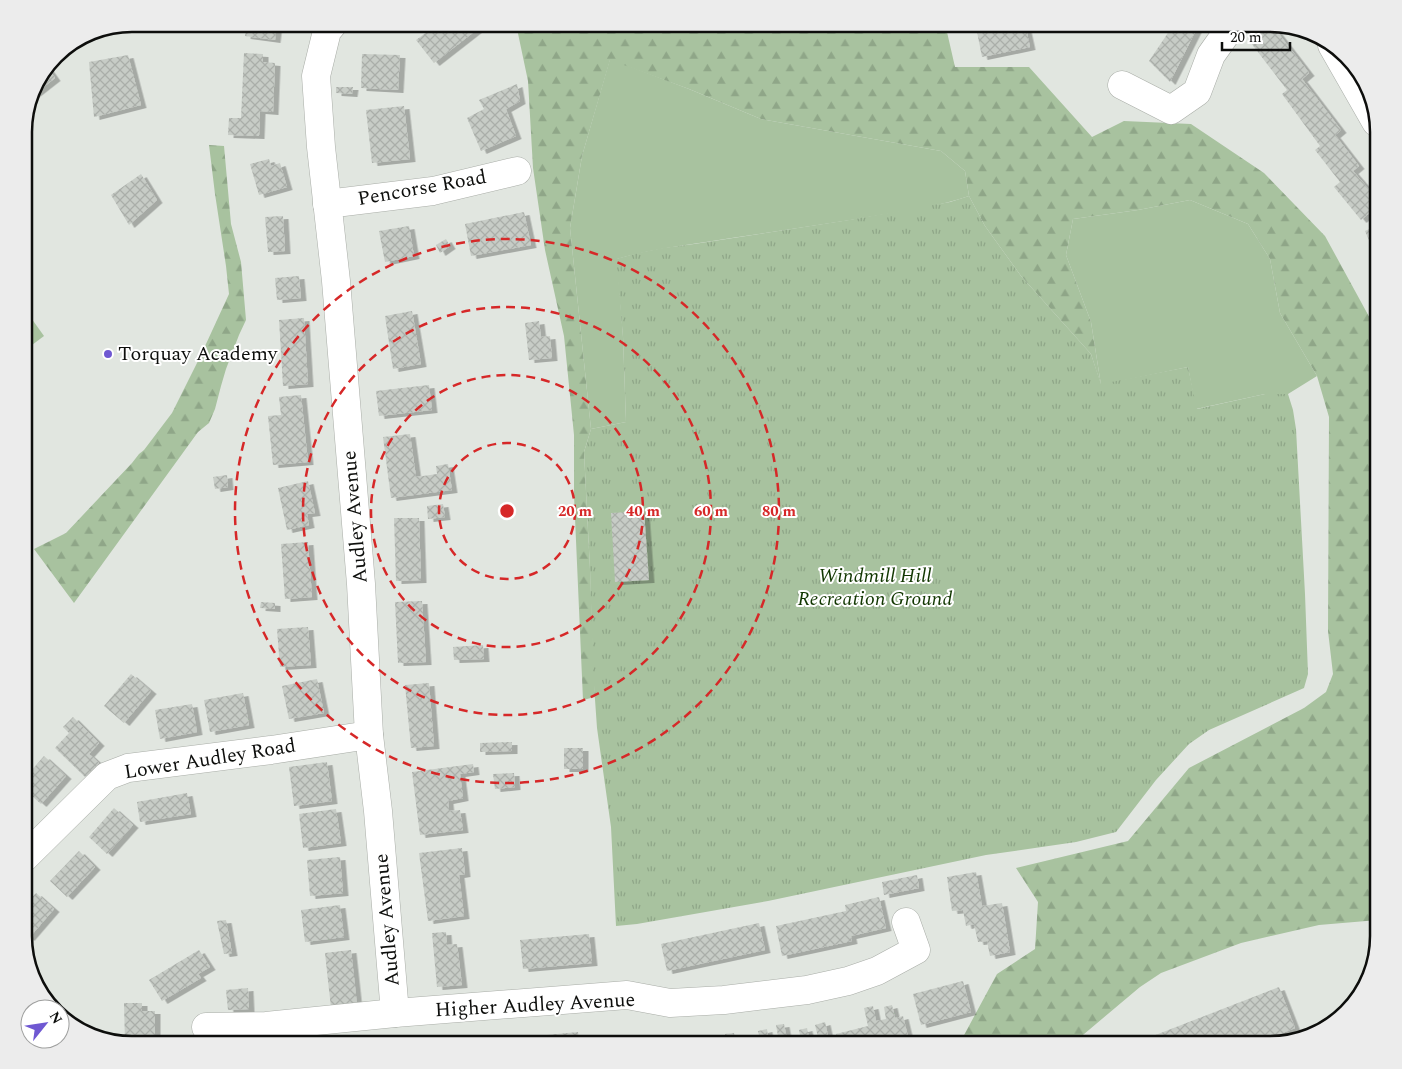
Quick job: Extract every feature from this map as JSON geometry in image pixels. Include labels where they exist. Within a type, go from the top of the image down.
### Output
[{"type":"street","name":"Audley Avenue","points":[[327,32],[316,76],[361,574],[369,735],[378,811],[395,1013]]},
{"type":"street","points":[[1122,85],[1171,110],[1197,92],[1211,55],[1227,32]]},
{"type":"street","points":[[1344,66],[1364,101]]},
{"type":"street","name":"Pencorse Road","points":[[327,204],[433,190],[517,171]]},
{"type":"street","name":"Lower Audley Road","points":[[33,849],[107,776],[128,768],[369,735]]},
{"type":"street","name":"Higher Audley Avenue","points":[[206,1027],[266,1026],[395,1013],[627,995],[670,1003],[724,1000],[807,990],[848,981],[877,971],[916,950],[906,922]]},
{"type":"green space","points":[[518,32],[947,32],[955,67],[1029,67],[1092,137],[1124,121],[1191,124],[1264,173],[1325,236],[1370,318],[1370,921],[1319,925],[1241,943],[1161,973],[1140,987],[1082,1036],[964,1036],[997,974],[1035,949],[1038,902],[1016,868],[1128,841],[1189,768],[1304,708],[1326,692],[1333,674],[1328,631],[1329,417],[1317,376],[1280,313],[1270,259],[1248,224],[1190,200],[1138,210],[1073,219],[1066,255],[1091,322],[1101,385],[1091,354],[1021,276],[985,226],[969,196],[965,171],[941,151],[761,119],[689,89],[610,60],[582,156],[570,228],[591,429],[584,452],[595,697],[583,700],[574,495],[574,435],[564,336],[545,250],[533,168],[528,81]]},
{"type":"green space","points":[[610,59],[761,119],[941,151],[965,171],[969,196],[914,209],[661,249],[617,259],[623,337],[626,422],[591,429],[570,228],[582,156]]},
{"type":"green space","points":[[209,145],[224,146],[231,224],[241,262],[246,320],[226,369],[215,409],[209,423],[198,432],[74,603],[34,549],[66,533],[144,450],[172,413],[229,294]]},
{"type":"green space","name":"Windmill Hill Recreation Ground","points":[[969,196],[985,226],[1021,276],[1091,354],[1101,384],[1188,367],[1197,409],[1265,394],[1288,394],[1296,429],[1305,594],[1308,674],[1304,688],[1209,730],[1189,744],[1156,780],[1116,832],[1076,842],[986,855],[768,901],[616,926],[611,827],[597,728],[593,671],[584,452],[591,429],[626,422],[623,337],[616,259],[663,248],[849,220],[950,202]]},
{"type":"green space","points":[[1190,200],[1248,224],[1270,259],[1280,313],[1317,376],[1288,394],[1265,394],[1196,409],[1188,367],[1101,385],[1091,322],[1066,255],[1073,219],[1138,210]]},
{"type":"green space","points":[[33,321],[44,336],[33,344]]},
{"type":"building","points":[[246,32],[276,32],[275,40],[245,36]]},
{"type":"building","points":[[427,32],[474,32],[434,63],[416,40]]},
{"type":"building","points":[[977,32],[1027,32],[1030,47],[982,57]]},
{"type":"building","points":[[1169,32],[1195,32],[1170,82],[1149,61]]},
{"type":"building","points":[[1257,32],[1278,33],[1309,73],[1302,79],[1341,130],[1335,135],[1359,166],[1353,171],[1370,191],[1370,213],[1361,220],[1334,187],[1340,182],[1315,150],[1320,146],[1282,94],[1287,90],[1248,39]]},
{"type":"building","points":[[244,53],[263,54],[263,62],[275,63],[273,112],[260,111],[259,136],[228,135],[229,118],[241,118]]},
{"type":"building","points":[[362,54],[400,55],[398,90],[361,88]]},
{"type":"building","points":[[128,55],[141,105],[94,117],[89,62]]},
{"type":"building","points":[[52,74],[55,78],[44,87]]},
{"type":"building","points":[[517,84],[520,101],[506,109],[516,136],[481,151],[467,118],[484,109],[479,100]]},
{"type":"building","points":[[336,87],[353,87],[352,94],[336,93]]},
{"type":"building","points":[[404,106],[410,159],[372,163],[366,110]]},
{"type":"building","points":[[269,159],[271,166],[280,163],[287,187],[259,195],[250,164]]},
{"type":"building","points":[[141,174],[157,200],[129,225],[111,195]]},
{"type":"building","points":[[524,212],[531,245],[471,256],[465,224]]},
{"type":"building","points":[[283,216],[285,251],[268,252],[265,217]]},
{"type":"building","points":[[409,226],[414,256],[385,262],[379,231]]},
{"type":"building","points":[[1370,229],[1370,243],[1365,231]]},
{"type":"building","points":[[446,239],[450,246],[440,253],[436,245]]},
{"type":"building","points":[[299,276],[301,298],[277,300],[275,278]]},
{"type":"building","points":[[412,311],[421,364],[393,369],[385,316]]},
{"type":"building","points":[[304,318],[308,384],[283,386],[279,320]]},
{"type":"building","points":[[539,321],[541,337],[550,336],[552,358],[529,360],[525,323]]},
{"type":"building","points":[[429,385],[432,410],[379,416],[376,391]]},
{"type":"building","points":[[301,395],[308,462],[273,465],[268,416],[281,415],[279,397]]},
{"type":"building","points":[[410,434],[416,477],[437,474],[436,466],[448,464],[452,490],[391,498],[383,437]]},
{"type":"building","points":[[227,475],[228,487],[215,489],[213,477]]},
{"type":"building","points":[[308,481],[315,513],[307,514],[309,525],[287,530],[278,488]]},
{"type":"building","points":[[443,504],[445,517],[428,519],[427,506]]},
{"type":"building","points":[[644,511],[649,580],[615,582],[611,513]]},
{"type":"building","points":[[394,518],[419,518],[421,580],[396,581]]},
{"type":"building","points":[[308,542],[312,597],[285,599],[281,544]]},
{"type":"building","points":[[422,601],[426,662],[398,663],[395,602]]},
{"type":"building","points":[[261,602],[275,603],[275,609],[260,608]]},
{"type":"building","points":[[308,627],[311,665],[280,667],[277,629]]},
{"type":"building","points":[[483,645],[484,659],[454,660],[453,647]]},
{"type":"building","points":[[131,674],[151,691],[124,723],[104,706]]},
{"type":"building","points":[[317,679],[324,713],[289,719],[282,686]]},
{"type":"building","points":[[429,683],[434,746],[411,748],[405,685]]},
{"type":"building","points":[[243,693],[249,725],[210,732],[204,700]]},
{"type":"building","points":[[192,704],[197,732],[160,739],[155,710]]},
{"type":"building","points":[[73,717],[99,743],[89,754],[99,763],[85,777],[55,748],[69,733],[63,727]]},
{"type":"building","points":[[512,742],[512,751],[480,752],[480,743]]},
{"type":"building","points":[[564,748],[583,748],[583,769],[564,769]]},
{"type":"building","points":[[44,756],[66,776],[41,804],[33,797],[33,769]]},
{"type":"building","points":[[327,762],[332,801],[294,806],[289,767]]},
{"type":"building","points":[[473,764],[474,772],[460,774],[463,798],[448,801],[449,811],[460,810],[463,830],[420,835],[412,772]]},
{"type":"building","points":[[514,773],[515,787],[495,789],[493,774]]},
{"type":"building","points":[[187,793],[191,814],[140,822],[137,802]]},
{"type":"building","points":[[114,808],[133,825],[107,854],[89,837]]},
{"type":"building","points":[[336,809],[341,843],[303,848],[299,814]]},
{"type":"building","points":[[462,848],[465,874],[459,875],[464,916],[428,921],[419,853]]},
{"type":"building","points":[[79,851],[95,867],[67,897],[50,881]]},
{"type":"building","points":[[340,857],[343,893],[310,896],[307,860]]},
{"type":"building","points":[[976,872],[982,906],[1002,903],[1010,952],[990,956],[987,941],[978,942],[974,924],[966,926],[963,910],[952,911],[947,877]]},
{"type":"building","points":[[917,875],[919,888],[884,895],[882,882]]},
{"type":"building","points":[[36,893],[54,909],[33,933],[33,896]]},
{"type":"building","points":[[879,897],[886,928],[851,936],[852,941],[782,956],[776,926],[846,911],[845,905]]},
{"type":"building","points":[[340,905],[344,937],[305,942],[301,910]]},
{"type":"building","points":[[226,920],[232,953],[224,954],[217,921]]},
{"type":"building","points":[[759,923],[765,950],[667,971],[661,944]]},
{"type":"building","points":[[446,932],[447,945],[457,944],[462,985],[437,987],[432,933]]},
{"type":"building","points":[[589,934],[592,963],[523,969],[520,940]]},
{"type":"building","points":[[199,950],[210,967],[198,974],[201,978],[162,1001],[149,980]]},
{"type":"building","points":[[351,950],[357,1005],[331,1008],[325,953]]},
{"type":"building","points":[[963,981],[971,1012],[921,1025],[913,994]]},
{"type":"building","points":[[1279,987],[1295,1028],[1275,1036],[1153,1036]]},
{"type":"building","points":[[248,988],[249,1009],[228,1010],[226,990]]},
{"type":"building","points":[[124,1003],[142,1003],[142,1011],[155,1011],[155,1036],[125,1036]]},
{"type":"building","points":[[892,1005],[895,1018],[903,1016],[908,1036],[836,1036],[836,1034],[868,1026],[864,1008],[873,1006],[876,1021],[886,1019],[884,1007]]},
{"type":"building","points":[[825,1022],[828,1036],[818,1036],[815,1025]]},
{"type":"building","points":[[784,1024],[786,1036],[778,1036],[776,1025]]},
{"type":"building","points":[[807,1028],[809,1036],[800,1036],[799,1030]]},
{"type":"building","points":[[767,1029],[768,1036],[759,1036],[758,1031]]},
{"type":"building","points":[[578,1032],[579,1036],[536,1036]]},
{"type":"building","points":[[734,1033],[734,1036],[725,1036],[725,1034]]},
{"type":"place","name":"Torquay Academy","points":[[108,354]]}]
